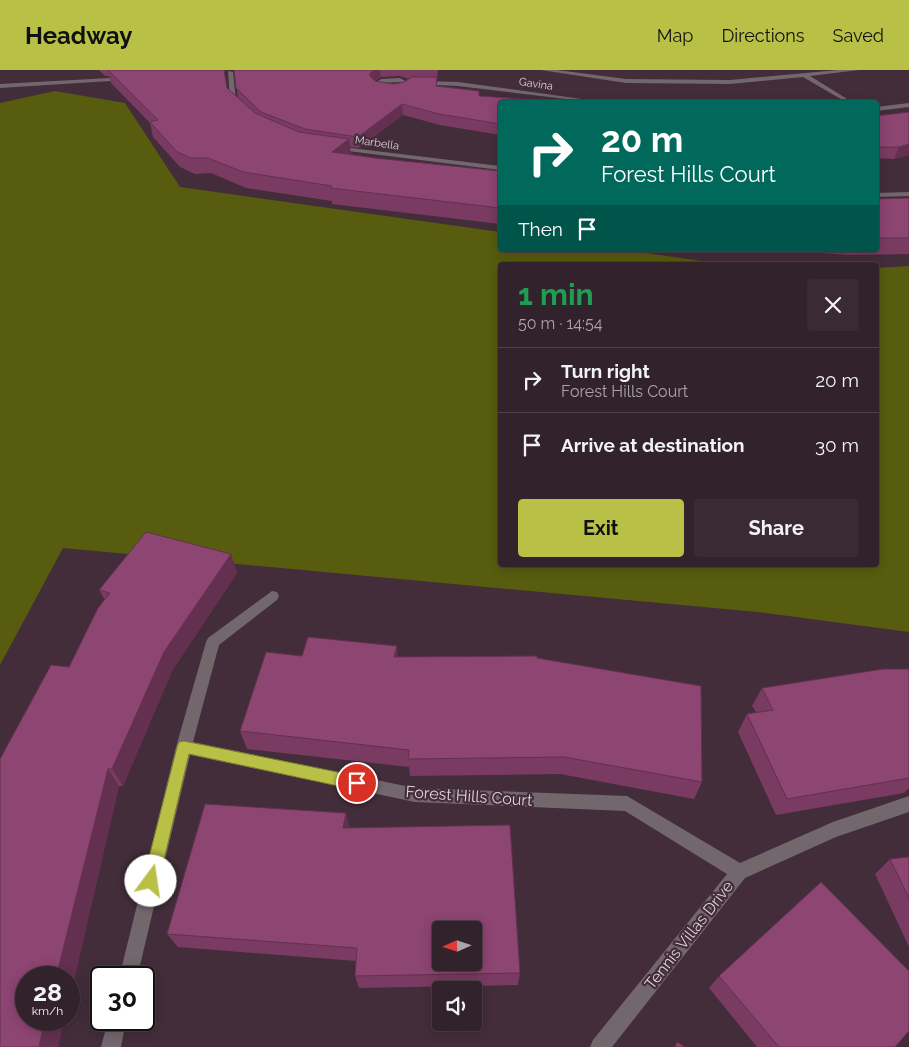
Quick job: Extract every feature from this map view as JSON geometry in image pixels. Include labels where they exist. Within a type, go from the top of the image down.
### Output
[{"type":"street","points":[[544,70],[626,81],[730,82],[856,70]]},
{"type":"street","points":[[796,70],[846,100]]},
{"type":"street","points":[[220,72],[234,72],[233,100],[246,112]]},
{"type":"street","points":[[0,86],[60,79],[135,78]]},
{"type":"street","name":"Gavina","points":[[408,83],[407,88],[396,91],[378,89],[374,85],[381,81],[394,79],[408,83],[458,84],[585,100]]},
{"type":"street","points":[[879,109],[909,105]]},
{"type":"street","name":"Marbella","points":[[323,146],[387,156],[498,168]]},
{"type":"street","points":[[879,195],[909,194]]},
{"type":"street","points":[[131,966],[184,747],[213,642],[272,596]]},
{"type":"street","name":"Forest Hills Court","points":[[184,747],[415,795],[627,804],[739,872]]},
{"type":"street","name":"Tennis Villas Drive","points":[[600,1047],[739,872],[833,830],[909,804]]},
{"type":"street","points":[[111,1047],[115,1031]]},
{"type":"shaded area","points":[[55,91],[125,103],[180,187],[498,232],[498,252],[639,252],[702,261],[725,262],[498,262],[498,567],[879,567],[879,268],[909,266],[909,632],[758,612],[63,548],[0,665],[0,103]]},
{"type":"building","points":[[108,70],[224,70],[227,88],[255,113],[299,132],[349,139],[332,152],[498,171],[498,208],[330,188],[332,186],[243,172],[208,158],[191,158],[177,152],[150,122],[158,120]]},
{"type":"building","points":[[234,70],[375,70],[370,73],[370,76],[375,81],[393,84],[404,82],[412,77],[437,77],[436,86],[479,91],[479,96],[539,100],[498,100],[498,124],[439,114],[402,104],[358,137],[305,129],[261,112],[236,88]]},
{"type":"building","points":[[909,112],[909,144],[899,147],[879,147],[879,116]]},
{"type":"building","points":[[909,198],[909,238],[879,238],[879,199]]},
{"type":"building","points":[[146,532],[231,554],[164,652],[112,769],[108,769],[59,966],[15,966],[15,1031],[43,1031],[39,1047],[0,1047],[0,759],[51,665],[69,667],[98,608],[110,593],[99,590]]},
{"type":"building","points":[[308,637],[397,646],[394,657],[537,656],[537,658],[701,686],[702,782],[564,757],[408,759],[409,750],[240,731],[266,652],[302,656]]},
{"type":"building","points":[[883,669],[909,669],[909,778],[787,799],[747,714],[773,710],[762,688]]},
{"type":"building","points":[[205,804],[346,813],[343,828],[510,825],[520,973],[355,976],[357,948],[167,934]]},
{"type":"building","points":[[909,857],[909,898],[890,859]]},
{"type":"building","points":[[821,882],[909,971],[909,1031],[895,1047],[779,1047],[719,976]]},
{"type":"building","points":[[677,1042],[685,1047],[675,1047]]},
{"type":"route","points":[[151,881],[184,747],[357,783]]}]
